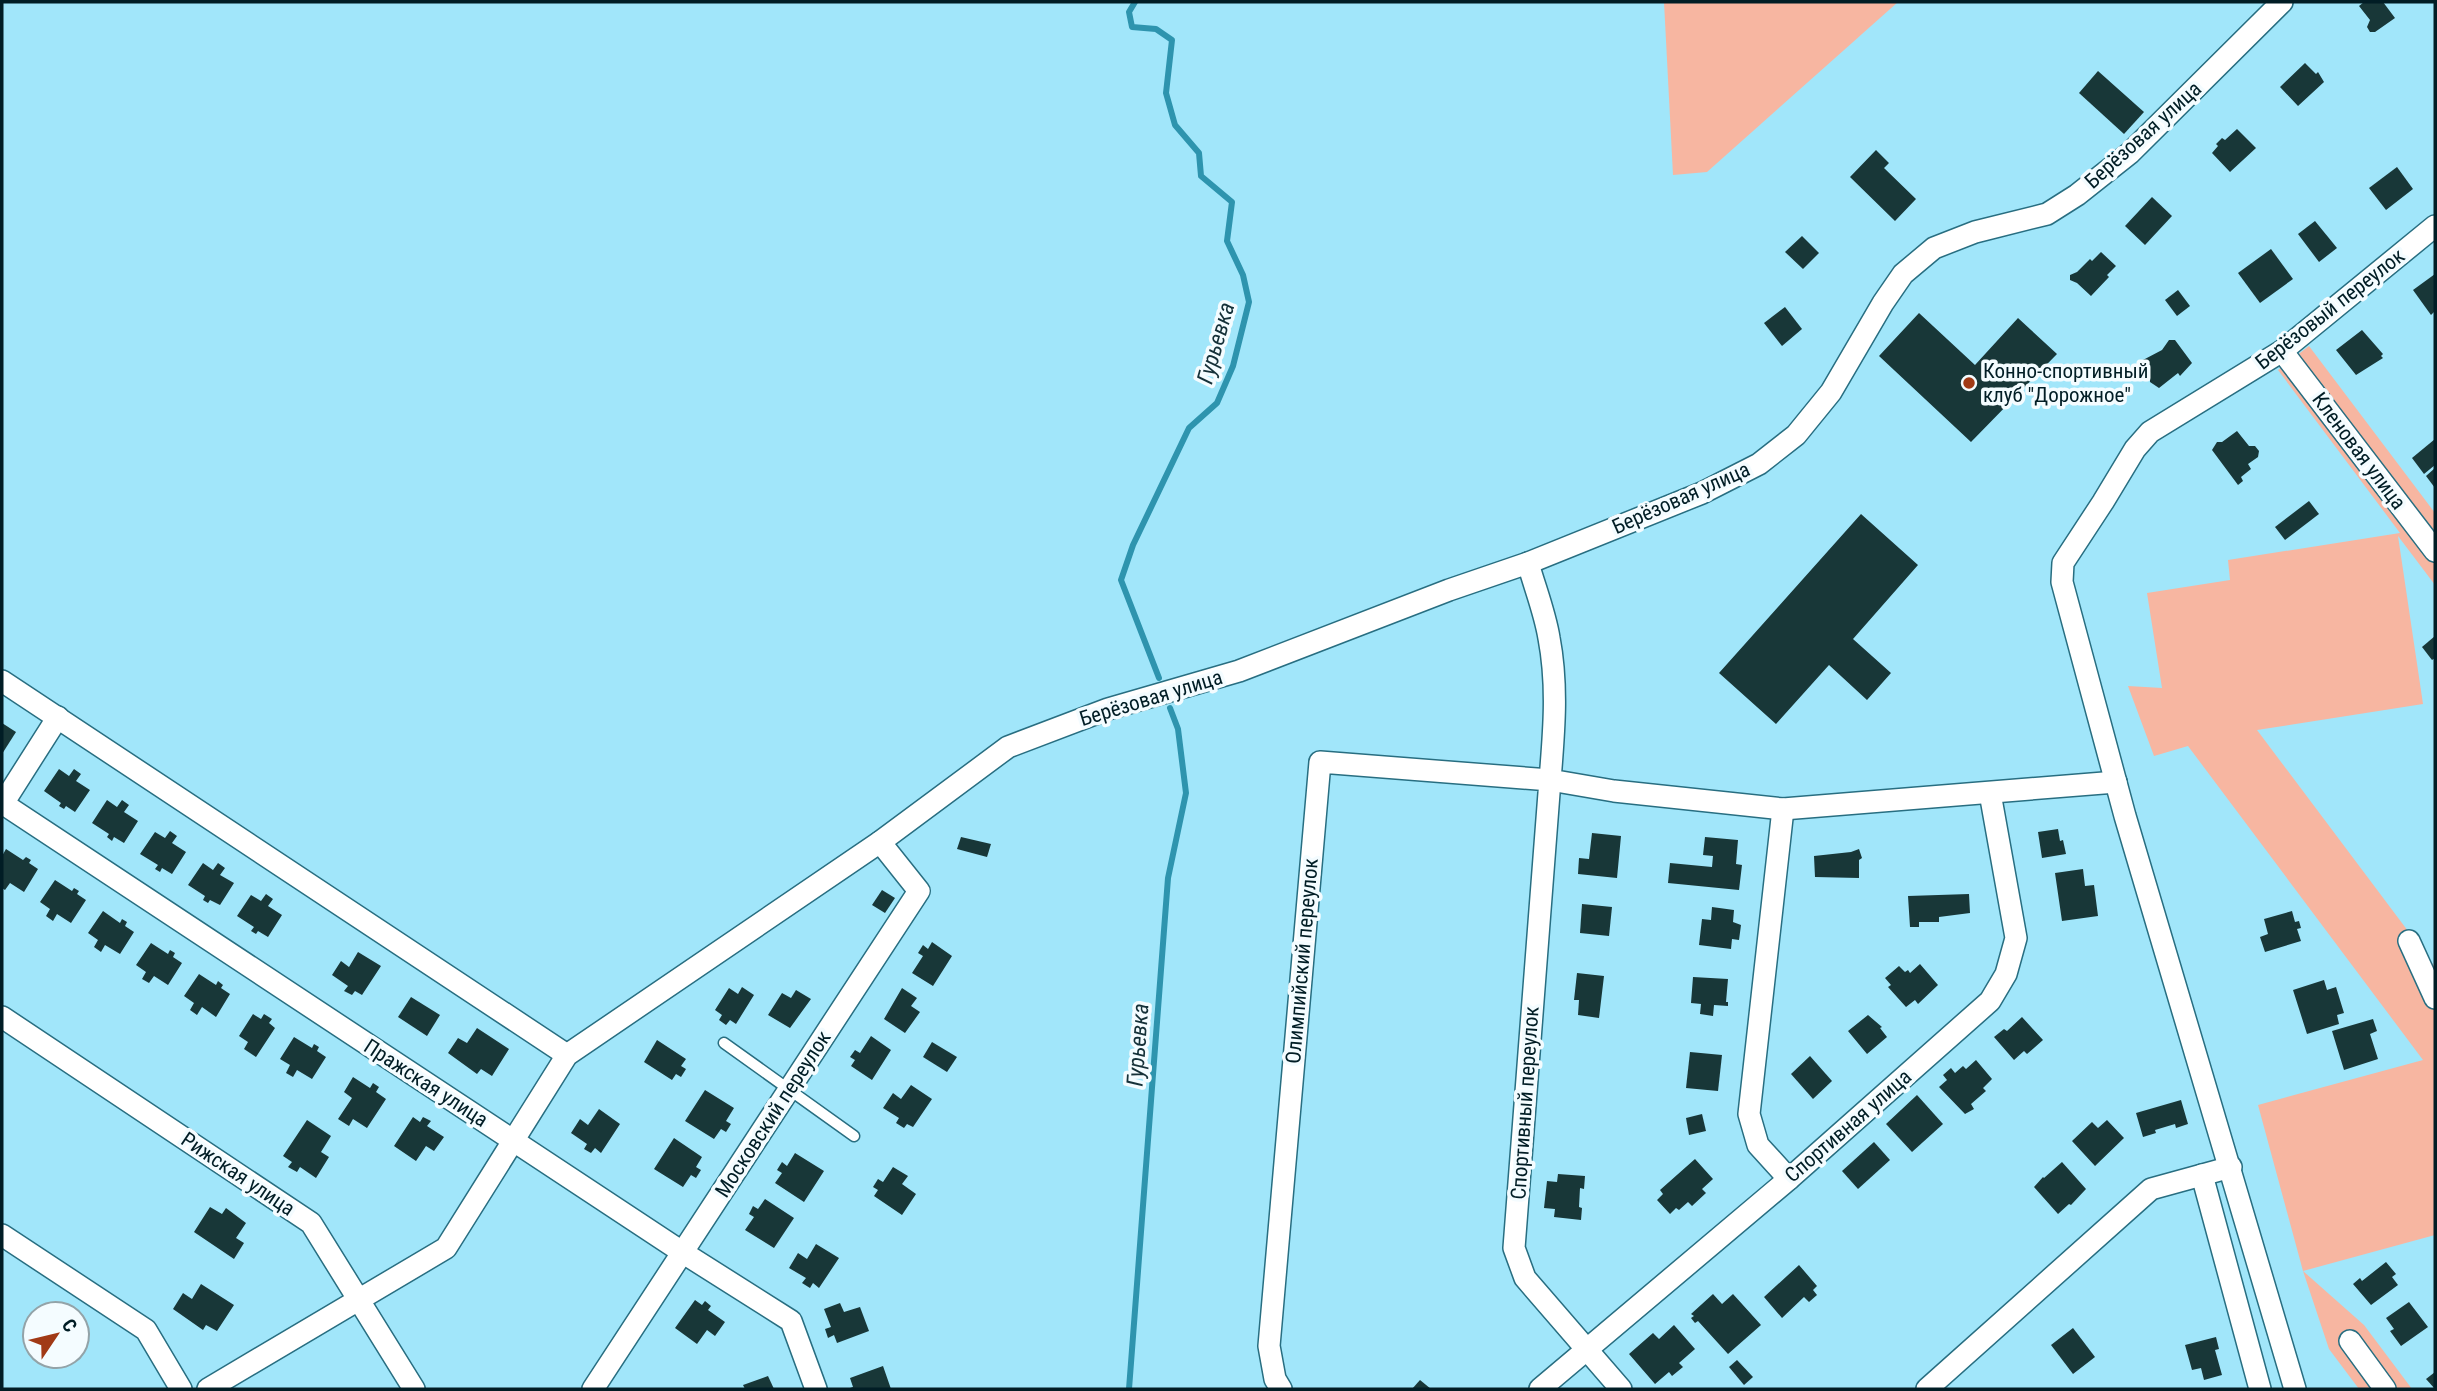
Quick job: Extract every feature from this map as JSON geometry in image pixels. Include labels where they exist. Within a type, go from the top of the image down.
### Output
[{"type":"street","name":"Берёзовая улица","points":[[567,1055],[880,842],[1008,747],[1108,709],[1239,671],[1449,590],[1528,564],[1702,493],[1759,464],[1796,435],[1830,392],[1903,274],[1934,248],[1975,232],[2047,214],[2077,195],[2130,153],[2282,2]]},
{"type":"street","name":"Берёзовый переулок","points":[[2116,782],[2062,582],[2063,563],[2135,449],[2150,432],[2282,351],[2435,226]]},
{"type":"street","name":"Кленовая улица","points":[[2282,351],[2435,551]]},
{"type":"street","name":"Спортивный переулок","points":[[1528,564],[1549,637],[1556,721],[1514,1248],[1525,1278],[1621,1389]]},
{"type":"street","points":[[2,681],[567,1055],[446,1248],[208,1389]]},
{"type":"street","points":[[2,804],[58,717]]},
{"type":"street","name":"Олимпийский переулок","points":[[1281,1389],[1275,1379],[1269,1346],[1320,762],[1550,780]]},
{"type":"street","points":[[1550,780],[1614,791],[1783,809],[2116,782],[2295,1389]]},
{"type":"street","name":"Спортивная улица","points":[[1540,1389],[1790,1179],[1990,1001],[2006,974],[2016,938],[1990,793]]},
{"type":"street","name":"Пражская улица","points":[[2,804],[682,1252],[792,1321],[816,1389]]},
{"type":"street","points":[[1783,809],[1749,1114],[1758,1146],[1790,1179]]},
{"type":"street","name":"Московский переулок","points":[[593,1389],[919,891],[880,842]]},
{"type":"street","points":[[2409,941],[2435,998]]},
{"type":"street","name":"Рижская улица","points":[[2,1017],[311,1223],[414,1389]]},
{"type":"street","points":[[1940,1385],[2151,1189],[2231,1167]]},
{"type":"street","points":[[2202,1174],[2260,1389]]},
{"type":"street","points":[[2,1235],[146,1330],[181,1389]]},
{"type":"street","points":[[2350,1341],[2385,1389]]},
{"type":"lane","points":[[724,1043],[854,1136]]},
{"type":"shaded area","points":[[1664,2],[1898,2],[1707,172],[1673,175]]},
{"type":"shaded area","points":[[2309,346],[2435,513],[2435,585],[2398,536],[2423,704],[2257,730],[2435,967],[2435,1235],[2303,1271],[2258,1105],[2423,1060],[2188,746],[2154,756],[2128,686],[2162,688],[2147,593],[2230,580],[2228,560],[2400,533],[2278,370]]},
{"type":"shaded area","points":[[2303,1271],[2364,1325],[2412,1389],[2359,1389],[2329,1349]]},
{"type":"building","points":[[2364,2],[2383,2],[2395,18],[2375,32],[2370,32],[2367,27],[2370,20],[2359,6]]},
{"type":"building","points":[[2305,63],[2316,74],[2318,72],[2324,82],[2298,106],[2280,87]]},
{"type":"building","points":[[2098,71],[2144,112],[2124,134],[2079,93]]},
{"type":"building","points":[[2237,129],[2256,148],[2230,172],[2212,153],[2222,138],[2225,140]]},
{"type":"building","points":[[1876,150],[1889,163],[1884,168],[1916,199],[1895,221],[1850,177]]},
{"type":"building","points":[[2397,167],[2413,189],[2386,210],[2369,188]]},
{"type":"building","points":[[2152,197],[2172,216],[2145,245],[2125,226]]},
{"type":"building","points":[[2315,221],[2337,248],[2319,262],[2298,234]]},
{"type":"building","points":[[1802,236],[1819,253],[1803,269],[1785,252]]},
{"type":"building","points":[[2271,249],[2293,279],[2260,303],[2238,273]]},
{"type":"building","points":[[2101,252],[2116,266],[2091,296],[2070,280],[2070,275]]},
{"type":"building","points":[[2435,274],[2435,311],[2431,315],[2413,290]]},
{"type":"building","points":[[2178,290],[2190,306],[2177,316],[2165,300]]},
{"type":"building","points":[[1785,307],[1802,329],[1782,346],[1764,323]]},
{"type":"building","name":"Конно-спортивный клуб \"Дорожное\"","points":[[1919,313],[1975,365],[2018,318],[2057,354],[1971,442],[1879,356]]},
{"type":"building","points":[[2362,330],[2383,354],[2383,358],[2356,375],[2336,350]]},
{"type":"building","points":[[2169,340],[2175,340],[2192,363],[2180,376],[2178,373],[2159,388],[2150,382],[2150,377],[2141,366],[2143,360],[2162,350]]},
{"type":"building","points":[[2237,431],[2249,446],[2255,446],[2259,451],[2258,457],[2248,464],[2251,469],[2241,477],[2243,481],[2238,485],[2212,450],[2217,442],[2222,442]]},
{"type":"building","points":[[2435,439],[2435,465],[2424,474],[2412,458]]},
{"type":"building","points":[[2435,468],[2435,488],[2426,476]]},
{"type":"building","points":[[2309,501],[2319,514],[2285,540],[2275,527]]},
{"type":"building","points":[[1861,514],[1918,565],[1853,639],[1891,673],[1867,700],[1829,665],[1776,724],[1719,673]]},
{"type":"building","points":[[2435,636],[2435,658],[2432,660],[2422,647]]},
{"type":"building","points":[[2,723],[16,732],[2,754]]},
{"type":"building","points":[[59,769],[69,776],[74,769],[81,774],[76,781],[90,790],[75,812],[66,806],[64,809],[59,806],[61,803],[44,791]]},
{"type":"building","points":[[107,800],[117,807],[122,800],[129,805],[124,812],[138,821],[124,843],[114,837],[112,841],[107,837],[109,834],[92,823]]},
{"type":"building","points":[[2058,829],[2066,854],[2042,858],[2038,832]]},
{"type":"building","points":[[170,831],[177,836],[172,843],[186,852],[172,874],[162,868],[160,872],[155,869],[158,865],[140,854],[155,832],[165,838]]},
{"type":"building","points":[[1592,833],[1621,836],[1617,878],[1578,874],[1579,858],[1589,859]]},
{"type":"building","points":[[961,837],[991,844],[987,857],[957,849]]},
{"type":"building","points":[[1705,837],[1738,840],[1736,864],[1742,865],[1739,890],[1668,883],[1670,863],[1712,867],[1713,856],[1703,855]]},
{"type":"building","points":[[6,849],[23,860],[26,857],[31,860],[29,863],[38,869],[24,892],[10,883],[5,890],[2,888],[2,856]]},
{"type":"building","points":[[1859,849],[1862,858],[1859,860],[1859,878],[1815,877],[1814,856]]},
{"type":"building","points":[[203,863],[213,870],[218,863],[225,868],[220,875],[234,883],[220,905],[203,900],[205,896],[188,885]]},
{"type":"building","points":[[2083,869],[2085,886],[2094,885],[2098,916],[2062,921],[2055,873]]},
{"type":"building","points":[[55,880],[72,891],[74,888],[79,891],[77,894],[86,900],[71,923],[57,914],[53,921],[46,916],[50,909],[40,902]]},
{"type":"building","points":[[882,890],[895,898],[885,913],[872,905]]},
{"type":"building","points":[[266,894],[273,899],[268,906],[282,915],[268,937],[258,931],[256,934],[251,931],[254,927],[237,916],[251,895],[261,901]]},
{"type":"building","points":[[1969,894],[1970,913],[1939,917],[1939,922],[1919,922],[1919,927],[1910,927],[1908,896]]},
{"type":"building","points":[[1582,904],[1612,907],[1609,936],[1580,933]]},
{"type":"building","points":[[1712,907],[1734,910],[1733,922],[1741,925],[1739,940],[1732,939],[1731,949],[1699,945],[1702,919],[1711,920]]},
{"type":"building","points":[[103,911],[120,923],[122,919],[127,922],[125,926],[134,932],[120,954],[105,945],[101,952],[94,947],[98,940],[88,933]]},
{"type":"building","points":[[2292,911],[2295,922],[2299,921],[2301,928],[2297,929],[2301,941],[2265,952],[2260,937],[2268,934],[2264,919]]},
{"type":"building","points":[[932,942],[952,956],[933,986],[912,973],[923,956],[918,953],[923,945],[928,949]]},
{"type":"building","points":[[151,943],[168,954],[170,950],[175,953],[173,957],[182,963],[168,985],[154,976],[149,983],[142,979],[146,972],[136,965]]},
{"type":"building","points":[[358,952],[381,966],[362,995],[355,991],[352,995],[344,991],[348,986],[332,975],[341,961],[349,967]]},
{"type":"building","points":[[1920,964],[1938,985],[1918,1004],[1915,1000],[1906,1007],[1888,987],[1891,985],[1885,978],[1899,966],[1910,973]]},
{"type":"building","points":[[1577,973],[1604,976],[1599,1018],[1578,1015],[1579,1000],[1574,1000]]},
{"type":"building","points":[[199,974],[216,985],[218,981],[223,985],[221,988],[230,994],[216,1017],[202,1007],[197,1015],[190,1010],[194,1003],[184,996]]},
{"type":"building","points":[[1693,977],[1728,979],[1728,1006],[1714,1005],[1713,1016],[1700,1014],[1701,1004],[1691,1003]]},
{"type":"building","points":[[2324,980],[2327,990],[2336,987],[2344,1013],[2337,1015],[2339,1024],[2307,1034],[2293,990]]},
{"type":"building","points":[[742,987],[754,995],[736,1024],[730,1020],[726,1025],[719,1020],[722,1015],[715,1010],[729,988],[738,994]]},
{"type":"building","points":[[902,988],[917,998],[911,1006],[920,1012],[905,1033],[884,1019]]},
{"type":"building","points":[[796,990],[811,999],[790,1028],[768,1015],[782,993],[791,998]]},
{"type":"building","points":[[411,997],[440,1015],[427,1036],[398,1017]]},
{"type":"building","points":[[253,1014],[261,1019],[264,1014],[272,1019],[269,1023],[275,1028],[256,1057],[244,1049],[248,1042],[239,1036]]},
{"type":"building","points":[[1868,1015],[1882,1027],[1880,1028],[1887,1037],[1867,1054],[1848,1031]]},
{"type":"building","points":[[2022,1017],[2043,1040],[2027,1054],[2024,1051],[2014,1060],[1994,1037],[2004,1029],[2007,1031]]},
{"type":"building","points":[[2373,1019],[2377,1031],[2370,1034],[2378,1059],[2344,1070],[2332,1031]]},
{"type":"building","points":[[477,1028],[509,1049],[492,1076],[481,1069],[477,1074],[448,1053],[458,1038],[467,1043]]},
{"type":"building","points":[[871,1036],[891,1050],[872,1080],[851,1066],[855,1060],[850,1057],[855,1050],[860,1053]]},
{"type":"building","points":[[294,1037],[312,1048],[314,1044],[319,1047],[317,1051],[326,1057],[312,1079],[297,1070],[293,1077],[286,1073],[290,1065],[280,1059]]},
{"type":"building","points":[[657,1040],[686,1059],[681,1066],[686,1069],[681,1077],[676,1074],[672,1080],[644,1062]]},
{"type":"building","points":[[932,1042],[957,1057],[947,1072],[923,1057]]},
{"type":"building","points":[[1690,1052],[1722,1055],[1718,1091],[1686,1088]]},
{"type":"building","points":[[1810,1056],[1832,1081],[1813,1099],[1791,1074]]},
{"type":"building","points":[[1976,1060],[1992,1079],[1983,1088],[1986,1091],[1971,1104],[1974,1109],[1965,1114],[1939,1087],[1947,1080],[1943,1075],[1951,1068],[1955,1073],[1963,1066],[1966,1069]]},
{"type":"building","points":[[353,1077],[370,1088],[373,1083],[379,1087],[376,1092],[386,1099],[367,1128],[353,1119],[349,1126],[338,1119],[352,1098],[344,1092]]},
{"type":"building","points":[[911,1085],[932,1099],[913,1127],[907,1124],[904,1128],[896,1123],[899,1118],[883,1108],[893,1093],[901,1099]]},
{"type":"building","points":[[705,1090],[734,1108],[726,1121],[731,1124],[726,1132],[721,1129],[714,1139],[685,1121]]},
{"type":"building","points":[[1917,1095],[1943,1124],[1912,1152],[1886,1124]]},
{"type":"building","points":[[2181,1100],[2188,1124],[2176,1128],[2175,1124],[2143,1137],[2136,1113]]},
{"type":"building","points":[[599,1109],[620,1124],[601,1153],[595,1148],[591,1153],[584,1149],[587,1144],[571,1133],[580,1119],[588,1125]]},
{"type":"building","points":[[1702,1114],[1706,1131],[1689,1135],[1686,1118]]},
{"type":"building","points":[[413,1117],[420,1122],[423,1117],[431,1121],[427,1126],[444,1137],[434,1151],[426,1146],[416,1161],[394,1146]]},
{"type":"building","points":[[307,1120],[331,1136],[321,1152],[329,1157],[316,1178],[300,1167],[297,1172],[288,1167],[292,1162],[283,1156]]},
{"type":"building","points":[[2107,1120],[2124,1138],[2095,1166],[2072,1141],[2092,1122],[2098,1128]]},
{"type":"building","points":[[674,1138],[702,1157],[696,1167],[701,1170],[696,1178],[691,1175],[683,1187],[654,1169]]},
{"type":"building","points":[[1874,1142],[1890,1160],[1858,1189],[1842,1171]]},
{"type":"building","points":[[795,1153],[824,1171],[804,1202],[775,1183],[782,1173],[777,1170],[782,1162],[787,1166]]},
{"type":"building","points":[[1695,1159],[1713,1179],[1702,1189],[1706,1193],[1692,1206],[1688,1202],[1670,1214],[1657,1200],[1663,1194],[1660,1190]]},
{"type":"building","points":[[2062,1162],[2086,1189],[2058,1214],[2034,1187]]},
{"type":"building","points":[[893,1167],[908,1176],[902,1184],[916,1194],[902,1215],[874,1196],[878,1190],[873,1187],[878,1179],[883,1182]]},
{"type":"building","points":[[1558,1174],[1585,1176],[1584,1189],[1580,1188],[1581,1220],[1554,1217],[1555,1209],[1544,1208],[1547,1181],[1557,1182]]},
{"type":"building","points":[[765,1199],[794,1218],[774,1248],[745,1230],[754,1217],[749,1214],[753,1206],[758,1209]]},
{"type":"building","points":[[210,1207],[222,1214],[226,1208],[246,1223],[236,1238],[244,1243],[234,1259],[194,1232]]},
{"type":"building","points":[[816,1244],[839,1258],[819,1288],[813,1283],[810,1288],[802,1283],[806,1278],[789,1268],[798,1253],[807,1259]]},
{"type":"building","points":[[2386,1262],[2396,1274],[2392,1277],[2398,1285],[2371,1305],[2353,1284],[2360,1278],[2362,1281]]},
{"type":"building","points":[[1799,1265],[1817,1286],[1813,1290],[1817,1295],[1809,1302],[1804,1297],[1782,1318],[1764,1297]]},
{"type":"building","points":[[201,1284],[234,1305],[217,1331],[206,1325],[203,1330],[173,1309],[183,1293],[192,1299]]},
{"type":"building","points":[[1713,1294],[1722,1304],[1733,1294],[1761,1325],[1728,1354],[1698,1321],[1695,1323],[1691,1318],[1694,1316],[1691,1314]]},
{"type":"building","points":[[695,1300],[702,1305],[705,1301],[711,1306],[708,1310],[725,1322],[715,1336],[707,1330],[697,1344],[675,1328]]},
{"type":"building","points":[[2409,1302],[2428,1327],[2401,1346],[2390,1331],[2394,1329],[2386,1318]]},
{"type":"building","points":[[840,1303],[844,1312],[860,1307],[869,1331],[837,1343],[834,1335],[828,1338],[825,1329],[831,1327],[824,1309]]},
{"type":"building","points":[[1674,1325],[1695,1349],[1679,1363],[1683,1367],[1672,1376],[1669,1372],[1655,1384],[1629,1354],[1653,1333],[1659,1339]]},
{"type":"building","points":[[2073,1328],[2095,1357],[2073,1374],[2051,1345]]},
{"type":"building","points":[[2216,1337],[2219,1349],[2215,1350],[2222,1375],[2204,1380],[2201,1368],[2192,1370],[2185,1345]]},
{"type":"building","points":[[1737,1360],[1753,1377],[1744,1385],[1729,1367]]},
{"type":"building","points":[[883,1366],[891,1389],[847,1389],[853,1387],[850,1378]]},
{"type":"building","points":[[2435,1372],[2435,1389],[2426,1379]]},
{"type":"building","points":[[768,1376],[774,1389],[745,1389],[743,1385]]},
{"type":"building","points":[[1420,1380],[1431,1389],[1412,1389]]},
{"type":"waterway","name":"Гурьевка","points":[[1135,2],[1129,12],[1132,27],[1156,29],[1172,40],[1166,93],[1175,125],[1199,153],[1201,176],[1232,202],[1227,241],[1243,275],[1249,302],[1233,366],[1217,403],[1189,428],[1133,545],[1121,580],[1159,678]]},
{"type":"waterway","name":"Гурьевка","points":[[1129,1389],[1168,878],[1186,793],[1178,729],[1170,708]]},
{"type":"place","name":"Конно-спортивный клуб \"Дорожное\"","points":[[1969,383]]}]
